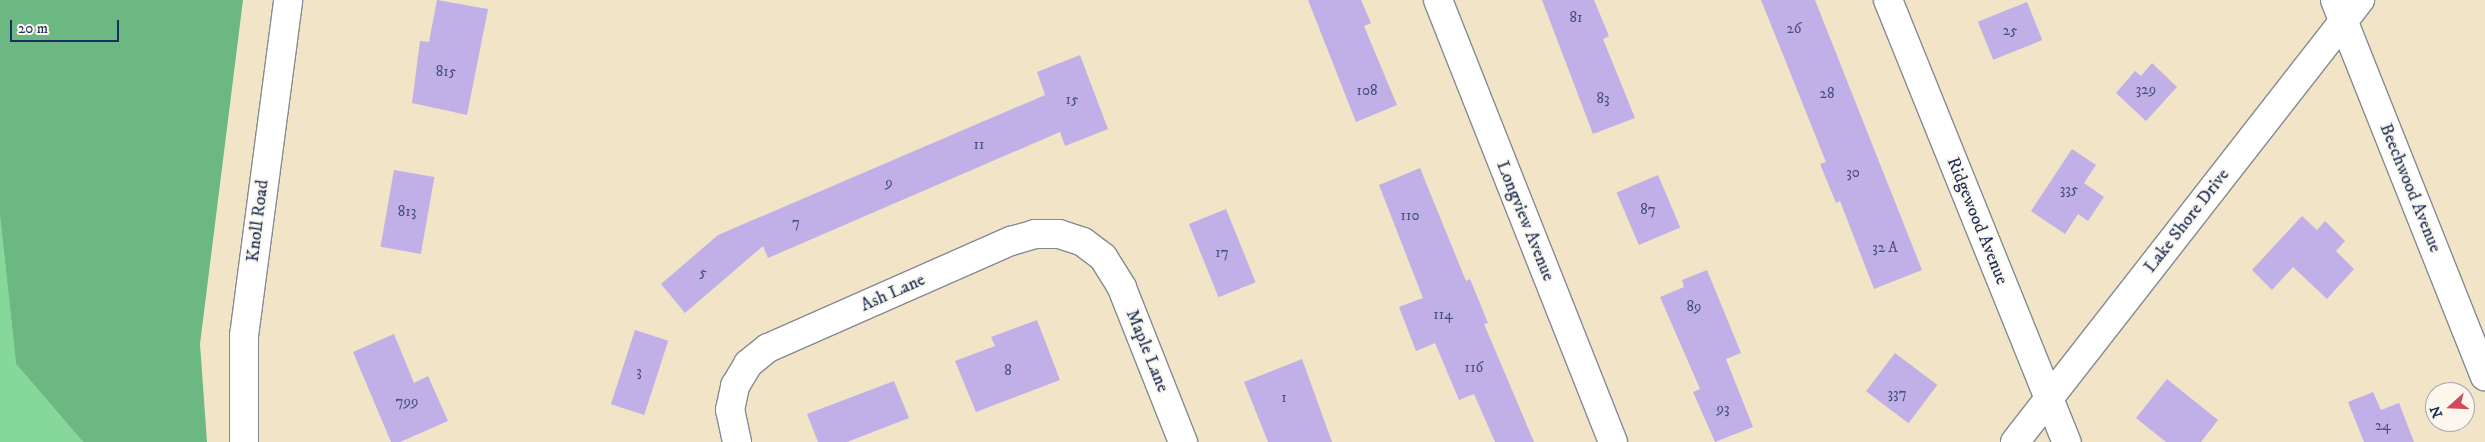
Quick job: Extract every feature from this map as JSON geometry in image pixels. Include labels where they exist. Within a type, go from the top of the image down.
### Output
[{"type":"street","name":"Knoll Road","points":[[244,442],[241,410],[244,336],[288,0]]},
{"type":"street","name":"Longview Avenue","points":[[1438,0],[1613,442]]},
{"type":"street","name":"Ridgewood Avenue","points":[[1888,0],[2067,442]]},
{"type":"street","name":"Lake Shore Drive","points":[[2015,442],[2346,7]]},
{"type":"street","name":"Beechwood Avenue","points":[[2346,7],[2485,376]]},
{"type":"street","name":"Ash Lane","points":[[735,436],[730,410],[735,386],[748,364],[768,348],[1011,241],[1035,234],[1059,234],[1082,242],[1106,262]]},
{"type":"street","name":"Maple Lane","points":[[1106,262],[1122,288],[1183,442]]},
{"type":"green space","points":[[0,0],[243,0],[200,344],[207,442],[83,442],[16,364],[0,216]]},
{"type":"green space","points":[[0,216],[16,364],[83,442],[0,442]]},
{"type":"building","points":[[437,0],[488,9],[467,115],[412,103],[420,41],[429,42]]},
{"type":"building","points":[[1308,0],[1361,0],[1371,23],[1364,26],[1397,105],[1356,122]]},
{"type":"building","points":[[1542,0],[1594,0],[1609,36],[1603,39],[1635,118],[1593,134]]},
{"type":"building","points":[[1761,0],[1815,0],[1922,270],[1874,289],[1840,201],[1836,203],[1820,164],[1826,162]]},
{"type":"building","points":[[2027,2],[2042,40],[1993,60],[1978,22]]},
{"type":"building","points":[[1080,55],[1108,129],[1065,146],[1060,132],[768,258],[763,246],[685,313],[661,284],[718,235],[1045,95],[1037,72]]},
{"type":"building","points":[[2152,63],[2177,87],[2146,121],[2116,93],[2135,71],[2141,76]]},
{"type":"building","points":[[2072,149],[2096,165],[2084,183],[2104,197],[2088,221],[2078,214],[2065,234],[2031,211]]},
{"type":"building","points":[[1420,168],[1466,281],[1470,279],[1488,323],[1484,324],[1534,442],[1495,442],[1474,394],[1459,400],[1435,343],[1416,351],[1399,307],[1423,298],[1379,185]]},
{"type":"building","points":[[394,170],[434,177],[421,254],[380,247]]},
{"type":"building","points":[[1658,175],[1680,227],[1639,245],[1617,193]]},
{"type":"building","points":[[1226,209],[1256,282],[1219,297],[1189,224]]},
{"type":"building","points":[[2302,216],[2317,230],[2325,221],[2345,241],[2336,251],[2354,269],[2327,299],[2293,267],[2272,290],[2252,270]]},
{"type":"building","points":[[1707,270],[1741,353],[1726,359],[1753,427],[1715,442],[1693,392],[1700,389],[1660,297],[1684,287],[1682,280]]},
{"type":"building","points":[[1037,320],[1060,380],[976,412],[955,361],[995,346],[991,337]]},
{"type":"building","points":[[635,330],[668,341],[644,415],[611,404]]},
{"type":"building","points":[[394,334],[414,383],[428,376],[448,421],[400,442],[391,442],[353,352]]},
{"type":"building","points":[[1895,353],[1937,385],[1908,423],[1866,391]]},
{"type":"building","points":[[1302,359],[1332,442],[1268,442],[1244,382]]},
{"type":"building","points":[[2167,379],[2218,420],[2201,442],[2166,442],[2136,418]]},
{"type":"building","points":[[894,381],[909,418],[847,442],[818,442],[807,414]]},
{"type":"building","points":[[2373,392],[2381,410],[2399,403],[2414,442],[2364,442],[2348,402]]}]
